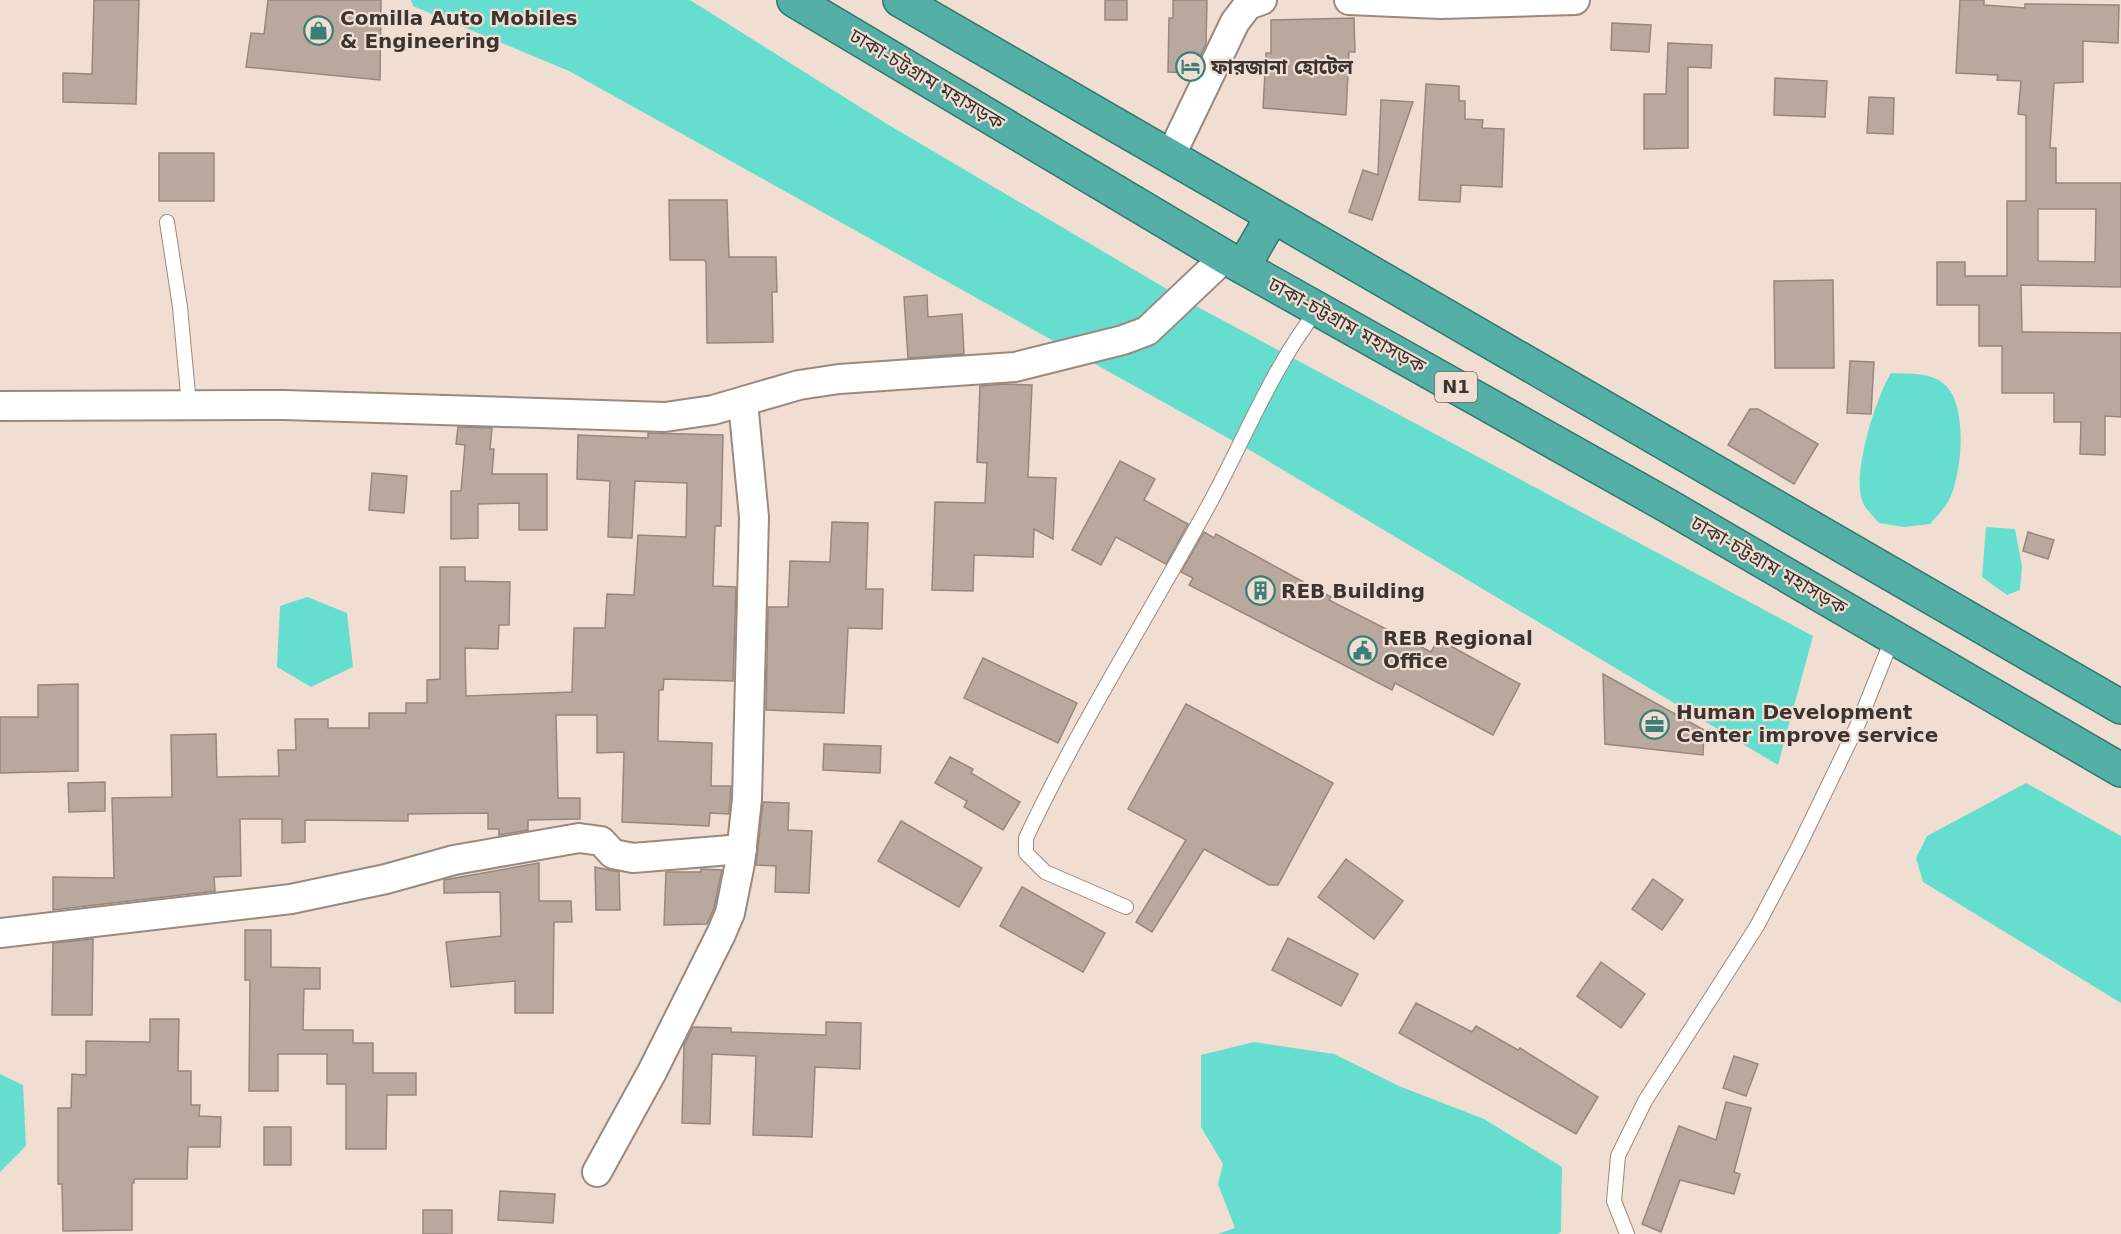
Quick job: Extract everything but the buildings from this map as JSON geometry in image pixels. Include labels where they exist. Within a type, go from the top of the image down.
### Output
[{"type":"highway","name":"ঢাকা-চট্টগ্রাম মহাসড়ক","points":[[794,0],[1234,262],[1657,500],[2121,770]]},
{"type":"highway","points":[[900,0],[2121,707]]},
{"type":"highway","points":[[1234,262],[1272,217]]},
{"type":"street","points":[[1349,0],[1441,4],[1575,0]]},
{"type":"street","points":[[1170,157],[1235,22],[1252,2]]},
{"type":"street","points":[[0,406],[284,405],[665,417],[713,410],[799,385],[839,379],[1015,367],[1123,340],[1147,331],[1234,262]]},
{"type":"street","points":[[597,1172],[652,1072],[730,913],[742,849],[747,799],[754,528],[743,402]]},
{"type":"street","points":[[0,933],[291,899],[386,879],[454,860],[579,838],[601,841],[613,854],[633,858],[742,849]]},
{"type":"lane","points":[[167,222],[179,296],[189,405]]},
{"type":"lane","points":[[1126,907],[1045,872],[1026,853],[1026,838],[1124,652],[1212,499],[1295,338],[1318,309]]},
{"type":"lane","points":[[1627,1234],[1614,1201],[1618,1156],[1645,1101],[1757,926],[1778,887],[1834,776],[1893,637]]},
{"type":"water","points":[[411,0],[690,0],[887,124],[1194,305],[1813,636],[1778,765],[1253,452],[569,71],[413,6]]},
{"type":"water","points":[[1891,373],[1919,374],[1938,380],[1952,394],[1957,407],[1961,441],[1957,476],[1948,502],[1930,524],[1904,527],[1879,523],[1862,500],[1860,472],[1867,435],[1879,399]]},
{"type":"water","points":[[1986,527],[2015,529],[2022,566],[2020,590],[2007,595],[1982,577]]},
{"type":"water","points":[[307,597],[347,613],[353,667],[311,687],[277,667],[280,606]]},
{"type":"water","points":[[2026,783],[2121,836],[2121,1003],[1923,882],[1916,858],[1927,836]]},
{"type":"water","points":[[1254,1042],[1334,1054],[1399,1086],[1484,1119],[1562,1167],[1561,1232],[1557,1234],[1218,1234],[1235,1228],[1218,1184],[1223,1164],[1201,1127],[1201,1055]]},
{"type":"water","points":[[0,1074],[23,1085],[26,1146],[0,1172]]},
{"type":"place","name":"Comilla Auto Mobiles & Engineering","points":[[319,30]]},
{"type":"place","name":"ফারজানা হোটেল","points":[[1190,67]]},
{"type":"place","name":"REB Building","points":[[1260,591]]},
{"type":"place","name":"REB Regional Office","points":[[1362,650]]},
{"type":"place","name":"Human Development Center improve service","points":[[1655,724]]}]
